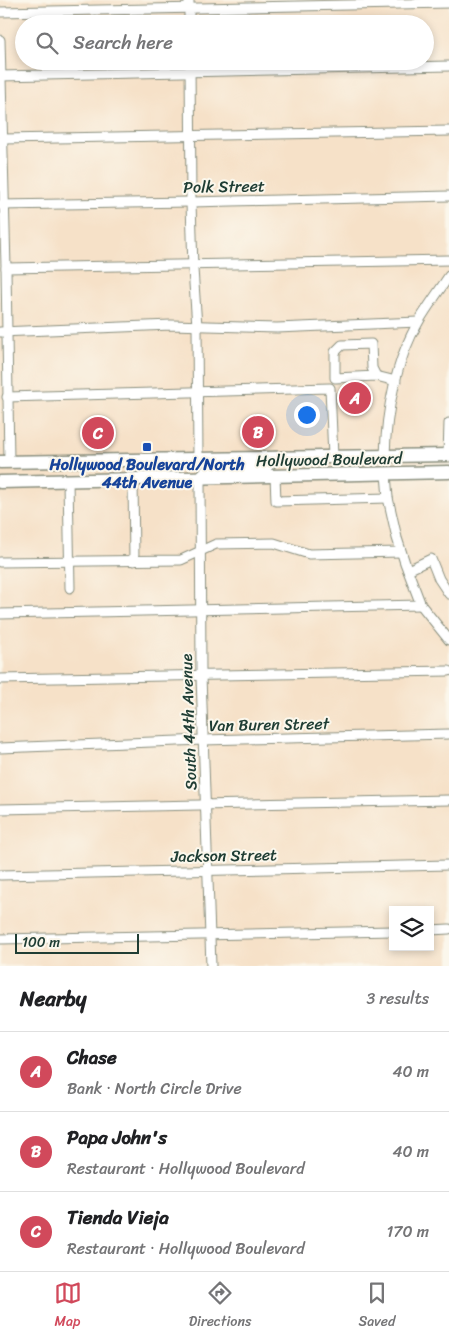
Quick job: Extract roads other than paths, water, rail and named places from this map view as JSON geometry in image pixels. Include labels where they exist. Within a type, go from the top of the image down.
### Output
[{"type":"highway","name":"Hollywood Boulevard","points":[[4,462],[449,455]]},
{"type":"highway","points":[[386,474],[386,471],[398,463],[440,462],[449,455]]},
{"type":"highway","points":[[324,475],[337,466],[374,465],[381,462],[385,456]]},
{"type":"highway","points":[[200,478],[208,470],[214,468],[265,467],[275,458]]},
{"type":"highway","points":[[106,480],[130,471],[188,470],[198,463],[198,459]]},
{"type":"highway","name":"Hollywood Boulevard","points":[[0,482],[449,472]]},
{"type":"street","points":[[0,12],[189,4],[449,3]]},
{"type":"street","points":[[0,40],[3,139],[2,205],[6,268],[3,332],[7,397],[4,462]]},
{"type":"street","points":[[434,66],[449,66]]},
{"type":"street","points":[[0,76],[276,70]]},
{"type":"street","points":[[190,72],[191,202],[197,326],[198,459]]},
{"type":"street","points":[[3,139],[449,131]]},
{"type":"street","name":"Polk Street","points":[[2,205],[449,196]]},
{"type":"street","points":[[6,268],[449,260]]},
{"type":"street","points":[[385,456],[386,434],[396,381],[408,343],[418,322],[449,276]]},
{"type":"street","points":[[3,332],[171,325],[284,328],[418,322]]},
{"type":"street","points":[[374,372],[371,344],[342,345],[335,352],[335,378],[374,372],[396,381]]},
{"type":"street","points":[[7,397],[330,388],[333,457]]},
{"type":"street","points":[[449,423],[449,455]]},
{"type":"street","points":[[386,474],[388,498],[401,552],[422,605],[449,640]]},
{"type":"street","points":[[275,476],[276,500],[388,498]]},
{"type":"street","name":"South 44th Avenue","points":[[200,478],[200,609],[211,966]]},
{"type":"street","points":[[133,479],[134,560]]},
{"type":"street","points":[[68,481],[70,588]]},
{"type":"street","points":[[0,562],[181,560],[216,544],[274,543],[309,554],[401,552]]},
{"type":"street","points":[[408,570],[431,559],[439,579],[449,594]]},
{"type":"street","points":[[0,614],[422,605]]},
{"type":"street","points":[[0,679],[449,671]]},
{"type":"street","name":"Van Buren Street","points":[[0,748],[203,740],[449,734]]},
{"type":"street","points":[[0,809],[449,800]]},
{"type":"street","name":"Jackson Street","points":[[0,875],[449,865]]},
{"type":"street","points":[[434,930],[449,930]]},
{"type":"street","points":[[0,939],[389,931]]},
{"type":"place","name":"Chase","points":[[355,398]]},
{"type":"place","name":"Papa John's","points":[[258,432]]},
{"type":"place","name":"Tienda Vieja","points":[[98,433]]},
{"type":"place","name":"Hollywood Boulevard/North 44th Avenue","points":[[147,447]]}]
